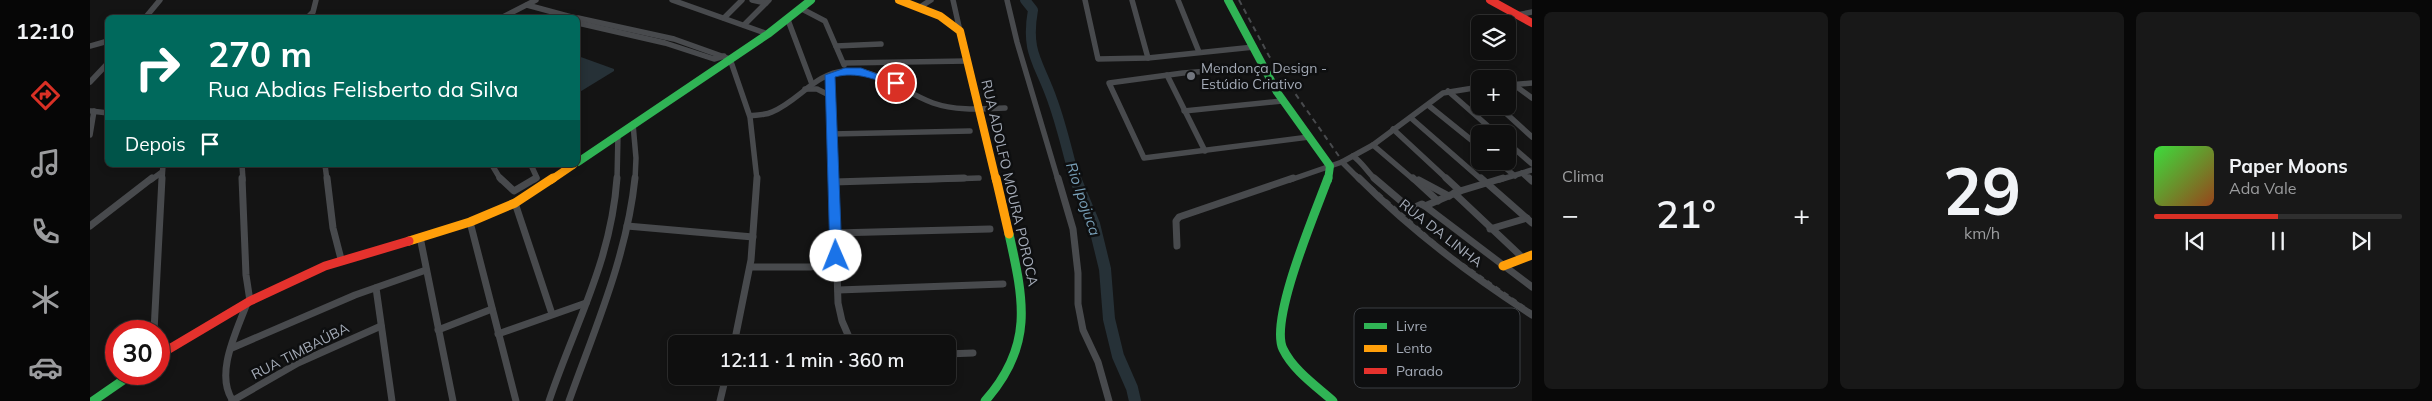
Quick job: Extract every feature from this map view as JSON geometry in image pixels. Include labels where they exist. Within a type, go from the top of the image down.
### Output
[{"type":"street","points":[[148,15],[160,0]]},
{"type":"street","points":[[309,15],[313,12],[316,0]]},
{"type":"street","points":[[507,15],[536,0]]},
{"type":"street","points":[[672,0],[768,34]]},
{"type":"street","points":[[724,18],[742,0]]},
{"type":"street","points":[[752,0],[767,2]]},
{"type":"street","points":[[580,161],[727,58],[768,34],[802,10],[811,0]]},
{"type":"street","points":[[899,0],[946,19],[960,31]]},
{"type":"street","points":[[920,7],[931,0]]},
{"type":"street","points":[[953,0],[960,31]]},
{"type":"street","points":[[1007,0],[1016,42],[1031,86],[1073,229],[1078,274],[1078,304],[1082,330],[1098,362],[1109,401]]},
{"type":"street","points":[[1085,0],[1098,59],[1148,58],[1254,47]]},
{"type":"street","points":[[1132,0],[1148,58]]},
{"type":"street","points":[[1178,0],[1199,52]]},
{"type":"street","points":[[1228,0],[1254,47],[1262,67],[1282,101],[1330,166],[1329,177],[1283,316],[1280,342],[1292,360],[1333,401]]},
{"type":"street","points":[[1490,0],[1532,23]]},
{"type":"street","points":[[744,25],[767,2]]},
{"type":"street","points":[[527,5],[555,15]]},
{"type":"street","points":[[802,10],[825,21],[844,63],[845,71]]},
{"type":"street","points":[[1517,15],[1532,12]]},
{"type":"street","points":[[580,18],[674,39],[727,58],[750,116],[756,178],[751,267],[736,335]]},
{"type":"street","points":[[788,20],[812,84]]},
{"type":"street","points":[[580,23],[665,43],[714,59],[727,58]]},
{"type":"street","name":"RUA ADOLFO MOURA POROCA","points":[[960,31],[1023,303],[1020,339],[1012,364],[999,386],[986,401]]},
{"type":"street","points":[[90,46],[105,41]]},
{"type":"street","points":[[836,46],[881,44]]},
{"type":"street","points":[[844,63],[967,61]]},
{"type":"street","points":[[90,82],[105,66]]},
{"type":"street","points":[[1262,67],[1167,75],[1110,83],[1144,158],[1205,152],[1309,137]]},
{"type":"street","points":[[750,116],[772,111],[812,84],[830,75],[845,71],[880,76],[934,103],[977,109],[1005,108]]},
{"type":"street","points":[[830,75],[838,290],[842,321],[848,335]]},
{"type":"street","points":[[1167,75],[1205,152]]},
{"type":"street","points":[[1516,84],[1532,83]]},
{"type":"street","points":[[805,89],[817,88],[831,96]]},
{"type":"street","points":[[1177,246],[1176,221],[1179,216],[1342,162],[1373,145],[1448,91],[1471,88]]},
{"type":"street","points":[[1516,89],[1532,98]]},
{"type":"street","points":[[1448,91],[1487,125]]},
{"type":"street","points":[[1184,111],[1282,101]]},
{"type":"street","points":[[1428,105],[1471,140]]},
{"type":"street","points":[[90,135],[92,111],[105,113]]},
{"type":"street","points":[[1508,115],[1532,137]]},
{"type":"street","points":[[1412,118],[1529,220]]},
{"type":"street","points":[[569,401],[619,262],[634,180],[636,140],[633,124]]},
{"type":"street","points":[[1393,130],[1490,229],[1523,258]]},
{"type":"street","points":[[832,134],[970,131]]},
{"type":"street","points":[[549,401],[606,248],[618,163],[618,134]]},
{"type":"street","points":[[1373,145],[1438,201]]},
{"type":"street","points":[[1516,150],[1532,164]]},
{"type":"street","points":[[1353,156],[1364,164],[1369,174],[1408,207],[1422,204],[1532,287]]},
{"type":"street","name":"RUA DA LINHA","points":[[1342,162],[1395,214],[1432,244],[1505,298],[1532,315]]},
{"type":"street","points":[[232,401],[224,385],[232,348],[249,302],[246,275],[242,167]]},
{"type":"street","points":[[325,167],[333,228],[341,259]]},
{"type":"street","points":[[493,167],[511,191],[521,189],[538,176],[532,167]]},
{"type":"street","points":[[170,347],[249,302],[341,259],[470,222],[515,203],[569,167]]},
{"type":"street","points":[[90,226],[163,169]]},
{"type":"street","points":[[155,320],[163,169]]},
{"type":"street","points":[[1507,170],[1514,176]]},
{"type":"street","points":[[1425,206],[1454,193],[1532,170]]},
{"type":"street","points":[[1522,173],[1532,181]]},
{"type":"street","points":[[1409,175],[1454,193]]},
{"type":"street","points":[[834,182],[980,178]]},
{"type":"street","points":[[515,203],[552,314]]},
{"type":"street","points":[[1490,229],[1529,220]]},
{"type":"street","points":[[470,222],[516,401]]},
{"type":"street","points":[[627,226],[753,237]]},
{"type":"street","points":[[836,233],[990,229]]},
{"type":"street","points":[[420,237],[453,401]]},
{"type":"street","points":[[1503,266],[1532,255]]},
{"type":"street","points":[[751,267],[811,267]]},
{"type":"street","points":[[232,348],[376,288],[426,270]]},
{"type":"street","points":[[838,290],[1003,284]]},
{"type":"street","points":[[376,288],[392,401]]},
{"type":"street","points":[[498,334],[586,303]]},
{"type":"street","points":[[438,330],[492,309]]},
{"type":"street","name":"RUA TIMBAÚBA","points":[[232,401],[298,363],[381,326]]},
{"type":"street","points":[[956,354],[973,353]]},
{"type":"street","points":[[93,401],[116,385]]},
{"type":"street","points":[[720,401],[724,385]]},
{"type":"shaded area","points":[[580,57],[614,69],[614,71],[580,92]]},
{"type":"waterway","name":"Rio Ipojuca","points":[[1025,0],[1033,10],[1031,25],[1032,48],[1056,111],[1075,180]]},
{"type":"waterway","name":"Rio Ipojuca","points":[[1075,178],[1094,224],[1105,269],[1109,319],[1118,356],[1132,388],[1135,401]]},
{"type":"railway","points":[[1239,0],[1269,56],[1343,162],[1446,252],[1532,312]]},
{"type":"traffic: fast","points":[[580,161],[768,34],[811,0]]},
{"type":"traffic: fast","points":[[1228,0],[1277,92],[1330,166],[1329,177],[1290,285],[1280,328],[1280,342],[1283,350],[1295,366],[1333,401]]},
{"type":"traffic: fast","points":[[985,401],[1001,383],[1012,363],[1019,343],[1021,301],[1009,234]]},
{"type":"traffic: fast","points":[[93,401],[116,385]]},
{"type":"traffic: slow","points":[[899,0],[940,16],[960,31],[1009,234]]},
{"type":"traffic: slow","points":[[409,241],[470,222],[515,203],[570,167]]},
{"type":"traffic: slow","points":[[1503,266],[1532,255]]},
{"type":"traffic: jam","points":[[1490,0],[1532,23]]},
{"type":"traffic: jam","points":[[170,348],[250,301],[325,266],[409,241]]},
{"type":"place","name":"Mendonça Design - Estúdio Criativo","points":[[1191,76]]},
{"type":"route","points":[[836,256],[830,75],[845,71],[861,72],[880,76],[896,83]]}]
